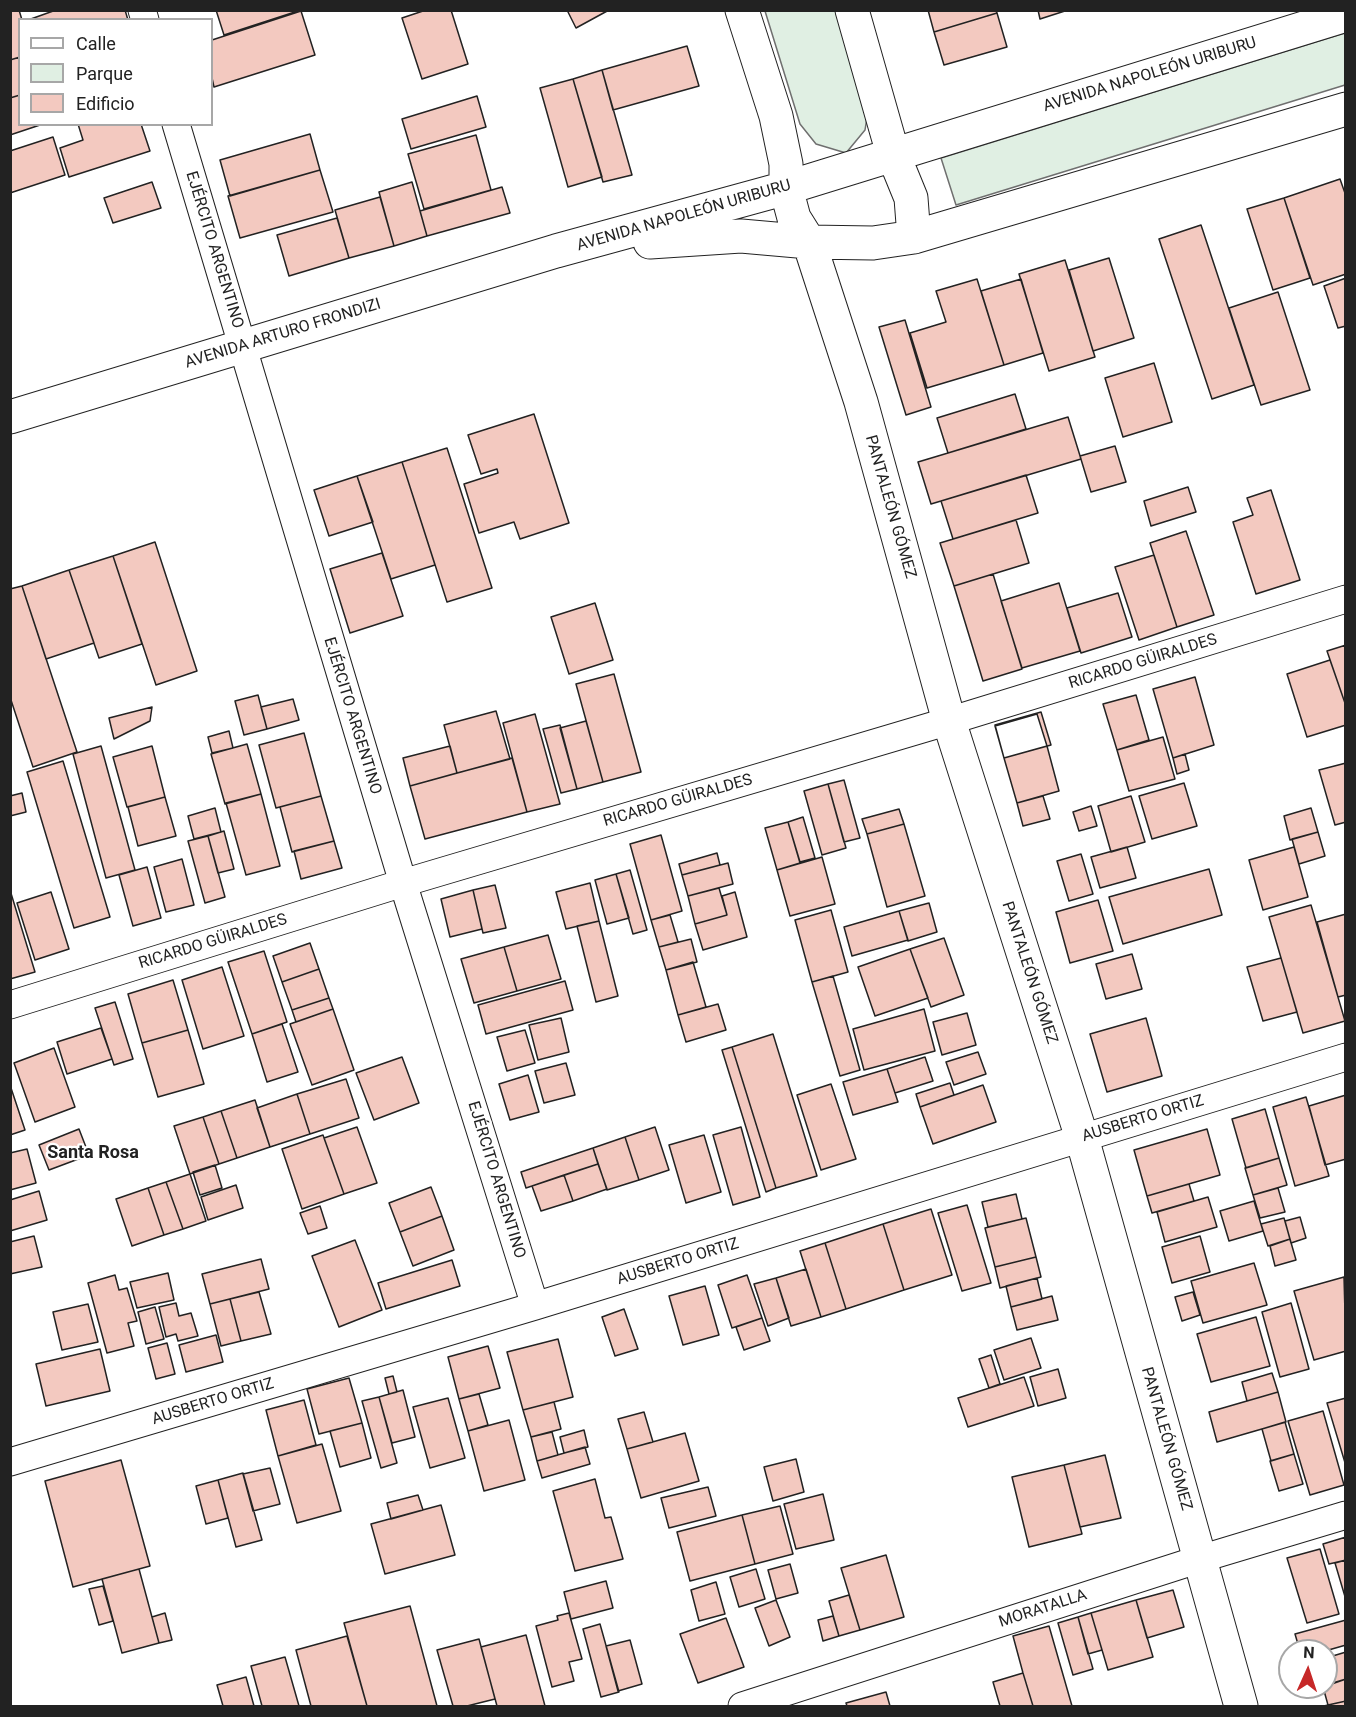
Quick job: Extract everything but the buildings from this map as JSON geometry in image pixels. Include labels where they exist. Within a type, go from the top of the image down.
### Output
[{"type":"main road","name":"PANTALEÓN GÓMEZ","points":[[742,10],[776,116],[786,164],[786,188],[794,218],[809,242],[861,402],[950,721],[1082,1138],[1241,1707]]},
{"type":"main road","points":[[852,10],[893,154],[910,198],[914,237]]},
{"type":"main road","name":"AVENIDA NAPOLEÓN URIBURU","points":[[556,251],[786,188],[1346,15]]},
{"type":"main road","name":"AVENIDA NAPOLEÓN URIBURU","points":[[556,251],[694,237],[741,236],[809,242],[873,243],[914,237],[1346,109]]},
{"type":"main road","name":"AVENIDA ARTURO FRONDIZI","points":[[10,417],[556,251]]},
{"type":"street","name":"EJÉRCITO ARGENTINO","points":[[177,126],[274,458],[403,883],[535,1306]]},
{"type":"street","name":"RICARDO GÜIRALDES","points":[[10,1005],[403,883],[950,721],[1346,599]]},
{"type":"street","name":"AUSBERTO ORTIZ","points":[[10,1462],[535,1306],[1346,1057]]},
{"type":"street","name":"MORATALLA","points":[[742,1707],[1200,1559],[1346,1515]]},
{"type":"green space","points":[[765,11],[840,11],[869,105],[865,130],[846,153],[816,144],[800,124]]},
{"type":"green space","points":[[1345,33],[1345,85],[956,205],[941,158]]},
{"type":"district","name":"Santa Rosa","points":[[93,1153]]}]
